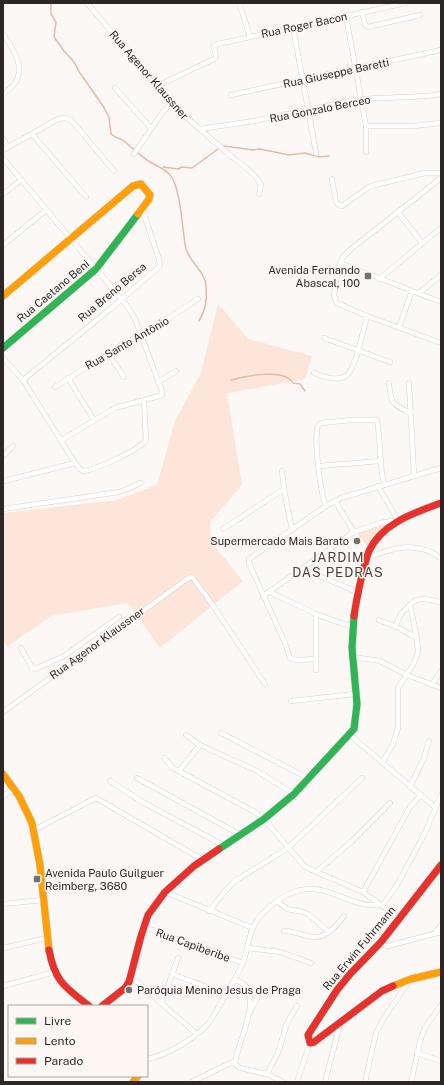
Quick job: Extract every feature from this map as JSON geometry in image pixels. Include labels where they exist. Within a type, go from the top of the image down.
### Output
[{"type":"main road","points":[[3,296],[133,186],[139,184],[146,189],[150,195],[142,209]]},
{"type":"main road","name":"Rua Caetano Beni","points":[[3,348],[96,269],[142,209]]},
{"type":"main road","points":[[103,1005],[125,988],[131,977],[148,915],[165,892],[177,880],[203,860],[264,819],[294,794],[354,730],[356,724],[352,657],[352,626],[357,592],[366,558],[372,545],[399,519],[441,503]]},
{"type":"main road","points":[[3,774],[15,789],[26,808],[34,830],[40,865],[47,938],[50,956],[55,972],[61,983],[88,1005]]},
{"type":"main road","name":"Rua Erwin Fuhrmann","points":[[310,1044],[308,1035],[334,995],[351,973],[381,942],[441,864]]},
{"type":"main road","points":[[310,1044],[382,991],[399,982],[441,972]]},
{"type":"street","name":"Rua Agenor Klaussner","points":[[87,3],[172,103],[257,179],[261,185],[259,194]]},
{"type":"street","points":[[239,3],[250,36]]},
{"type":"street","name":"Rua Roger Bacon","points":[[157,86],[216,58],[214,49],[215,45],[250,36],[406,3]]},
{"type":"street","points":[[362,12],[365,25],[368,27],[420,15]]},
{"type":"street","points":[[346,16],[366,126],[366,152]]},
{"type":"street","points":[[293,27],[316,153]]},
{"type":"street","points":[[3,34],[15,52],[19,64],[15,83],[11,89],[3,94]]},
{"type":"street","name":"Rua Giuseppe Baretti","points":[[232,95],[441,50]]},
{"type":"street","points":[[115,88],[152,128]]},
{"type":"street","name":"Rua Gonzalo Berceo","points":[[200,129],[254,121],[361,99],[441,94]]},
{"type":"street","points":[[135,152],[172,103]]},
{"type":"street","points":[[3,139],[5,149],[58,119],[68,118],[114,171]]},
{"type":"street","points":[[366,126],[413,126],[441,123]]},
{"type":"street","points":[[32,134],[86,197]]},
{"type":"street","points":[[3,158],[133,314],[162,394],[144,401],[119,407],[94,420],[62,440]]},
{"type":"street","points":[[332,179],[336,202],[342,206],[375,185],[425,173],[441,173]]},
{"type":"street","points":[[441,178],[350,250],[340,264],[334,296],[336,302],[367,316],[441,343]]},
{"type":"street","points":[[3,194],[21,180]]},
{"type":"street","name":"Rua Breno Bersa","points":[[23,380],[122,299],[160,265],[142,209]]},
{"type":"street","points":[[3,245],[46,210]]},
{"type":"street","points":[[398,212],[422,242]]},
{"type":"street","points":[[380,279],[422,242],[441,228]]},
{"type":"street","points":[[340,264],[441,302]]},
{"type":"street","points":[[419,293],[441,275]]},
{"type":"street","points":[[399,327],[412,291]]},
{"type":"street","name":"Rua Santo Antônio","points":[[55,386],[108,353],[149,331],[198,299]]},
{"type":"street","points":[[314,373],[328,378],[347,375],[350,372],[358,351],[367,316]]},
{"type":"street","points":[[324,338],[390,362]]},
{"type":"street","points":[[108,353],[124,377]]},
{"type":"street","points":[[3,358],[23,380],[75,463],[81,470],[85,471],[123,455],[138,448],[147,440],[144,401]]},
{"type":"street","points":[[158,382],[176,371]]},
{"type":"street","points":[[68,378],[94,420]]},
{"type":"street","points":[[389,383],[392,401],[397,406],[410,413]]},
{"type":"street","points":[[409,383],[414,475]]},
{"type":"street","points":[[263,596],[354,532],[369,526],[399,519],[381,485],[380,437],[377,420],[347,420],[323,422],[319,424],[316,432],[323,498],[326,506]]},
{"type":"street","points":[[3,456],[13,446]]},
{"type":"street","points":[[319,466],[381,461]]},
{"type":"street","points":[[4,480],[75,463]]},
{"type":"street","points":[[316,659],[296,660],[290,658],[248,561],[251,557],[335,501],[381,485],[441,468]]},
{"type":"street","points":[[282,471],[292,530]]},
{"type":"street","points":[[3,508],[118,492],[140,483]]},
{"type":"street","points":[[223,529],[284,489]]},
{"type":"street","points":[[335,501],[354,532]]},
{"type":"street","points":[[366,558],[388,550],[405,547],[415,548],[440,556]]},
{"type":"street","points":[[303,569],[357,592]]},
{"type":"street","name":"Rua Agenor Klaussner","points":[[3,712],[186,579],[192,577],[212,604],[265,684]]},
{"type":"street","points":[[270,592],[316,614],[352,626]]},
{"type":"street","points":[[395,627],[401,614],[413,601],[420,598],[441,602]]},
{"type":"street","points":[[382,763],[397,736],[399,719],[398,690],[416,659],[418,646],[410,605]]},
{"type":"street","points":[[316,614],[316,670]]},
{"type":"street","points":[[21,648],[32,668],[35,669],[65,656],[119,616]]},
{"type":"street","points":[[379,620],[417,638]]},
{"type":"street","points":[[65,656],[70,663]]},
{"type":"street","points":[[352,657],[380,660],[407,675],[441,688]]},
{"type":"street","points":[[432,685],[441,671]]},
{"type":"street","points":[[291,701],[355,694]]},
{"type":"street","points":[[221,733],[308,778]]},
{"type":"street","points":[[186,735],[200,745],[257,771],[294,794]]},
{"type":"street","points":[[350,735],[436,808]]},
{"type":"street","points":[[410,787],[424,758],[429,741]]},
{"type":"street","points":[[179,771],[200,745]]},
{"type":"street","points":[[164,758],[173,768],[198,780],[253,811],[264,819],[305,867],[363,892],[399,918]]},
{"type":"street","points":[[137,778],[241,835]]},
{"type":"street","points":[[210,911],[235,881],[288,848],[362,778]]},
{"type":"street","points":[[110,781],[144,802],[225,846]]},
{"type":"street","points":[[3,796],[15,789]]},
{"type":"street","points":[[381,906],[397,885],[424,835],[441,795]]},
{"type":"street","points":[[363,892],[410,807],[421,796]]},
{"type":"street","points":[[34,830],[96,798],[203,860]]},
{"type":"street","points":[[317,871],[361,833],[390,802]]},
{"type":"street","points":[[148,1059],[173,1049],[206,1027],[235,980],[243,963],[253,928],[268,909],[277,901],[290,894],[314,888],[366,905],[381,906]]},
{"type":"street","points":[[165,892],[253,928]]},
{"type":"street","points":[[3,904],[43,900]]},
{"type":"street","points":[[277,901],[287,909],[308,914],[328,932]]},
{"type":"street","points":[[284,931],[291,931],[316,937],[335,927],[344,916]]},
{"type":"street","points":[[435,934],[441,925]]},
{"type":"street","name":"Rua Capiberibe","points":[[144,927],[243,963]]},
{"type":"street","points":[[381,942],[388,946],[441,932]]},
{"type":"street","points":[[3,948],[47,938]]},
{"type":"street","points":[[248,948],[280,952],[311,963]]},
{"type":"street","points":[[162,1002],[178,958]]},
{"type":"street","points":[[3,986],[55,972]]},
{"type":"street","points":[[172,974],[226,994]]},
{"type":"street","points":[[131,977],[162,1002],[197,1034]]},
{"type":"street","points":[[365,1082],[376,1032],[385,1016],[411,979]]},
{"type":"street","points":[[235,980],[240,981],[248,988],[250,994],[249,1014]]},
{"type":"street","points":[[261,991],[249,1014],[235,1061],[236,1066],[267,1074],[282,1082]]},
{"type":"street","points":[[267,1074],[278,1053],[287,1023],[297,1006]]},
{"type":"street","points":[[411,1082],[420,1038],[425,1028],[441,1006]]},
{"type":"street","points":[[325,1082],[340,1022]]},
{"type":"street","points":[[297,1082],[310,1044]]},
{"type":"street","points":[[417,1054],[440,1060]]},
{"type":"street","points":[[193,1081],[235,1061]]},
{"type":"shaded area","points":[[218,304],[248,339],[312,356],[305,379],[227,393],[242,485],[210,522],[211,542],[243,581],[160,648],[128,603],[51,616],[8,646],[3,643],[3,513],[117,500],[157,485],[175,421],[201,373]]},
{"type":"shaded area","points":[[395,520],[368,547],[356,532]]},
{"type":"waterway","points":[[51,3],[51,14],[56,22],[54,37],[74,62],[103,106],[109,117],[111,134],[124,141],[146,160],[165,171],[174,181],[179,199],[186,249],[203,276],[206,286],[206,304],[199,321]]},
{"type":"waterway","points":[[224,146],[253,150],[260,149],[289,155],[305,153],[319,157],[329,156]]},
{"type":"waterway","points":[[163,167],[178,169],[182,167],[192,168],[218,149]]},
{"type":"waterway","points":[[231,380],[255,375],[274,374],[289,378],[293,383],[300,384],[305,391]]},
{"type":"traffic: fast","points":[[3,348],[96,269],[138,214]]},
{"type":"traffic: fast","points":[[219,849],[264,819],[294,794],[354,729],[357,704],[352,648],[354,616]]},
{"type":"traffic: slow","points":[[3,296],[133,186],[141,184],[150,195],[149,199],[138,214]]},
{"type":"traffic: slow","points":[[3,774],[19,796],[32,823],[40,865],[49,950]]},
{"type":"traffic: slow","points":[[393,986],[411,979],[441,972]]},
{"type":"traffic: slow","points":[[133,1082],[137,1077]]},
{"type":"traffic: jam","points":[[354,616],[365,563],[369,551],[375,541],[390,526],[400,520],[441,503]]},
{"type":"traffic: jam","points":[[103,1005],[125,988],[129,982],[148,915],[165,892],[194,866],[219,849]]},
{"type":"traffic: jam","points":[[393,986],[382,991],[314,1042],[310,1043],[308,1035],[337,990],[381,942],[441,865]]},
{"type":"traffic: jam","points":[[49,950],[54,970],[62,983],[88,1005]]},
{"type":"place","name":"Avenida Fernando Abascal, 100","points":[[368,276]]},
{"type":"place","name":"Supermercado Mais Barato","points":[[357,541]]},
{"type":"place","name":"Avenida Paulo Guilguer Reimberg, 3680","points":[[37,879]]},
{"type":"place","name":"Paróquia Menino Jesus de Praga","points":[[129,990]]},
{"type":"district","name":"JARDIM DAS PEDRAS","points":[[338,564]]}]
